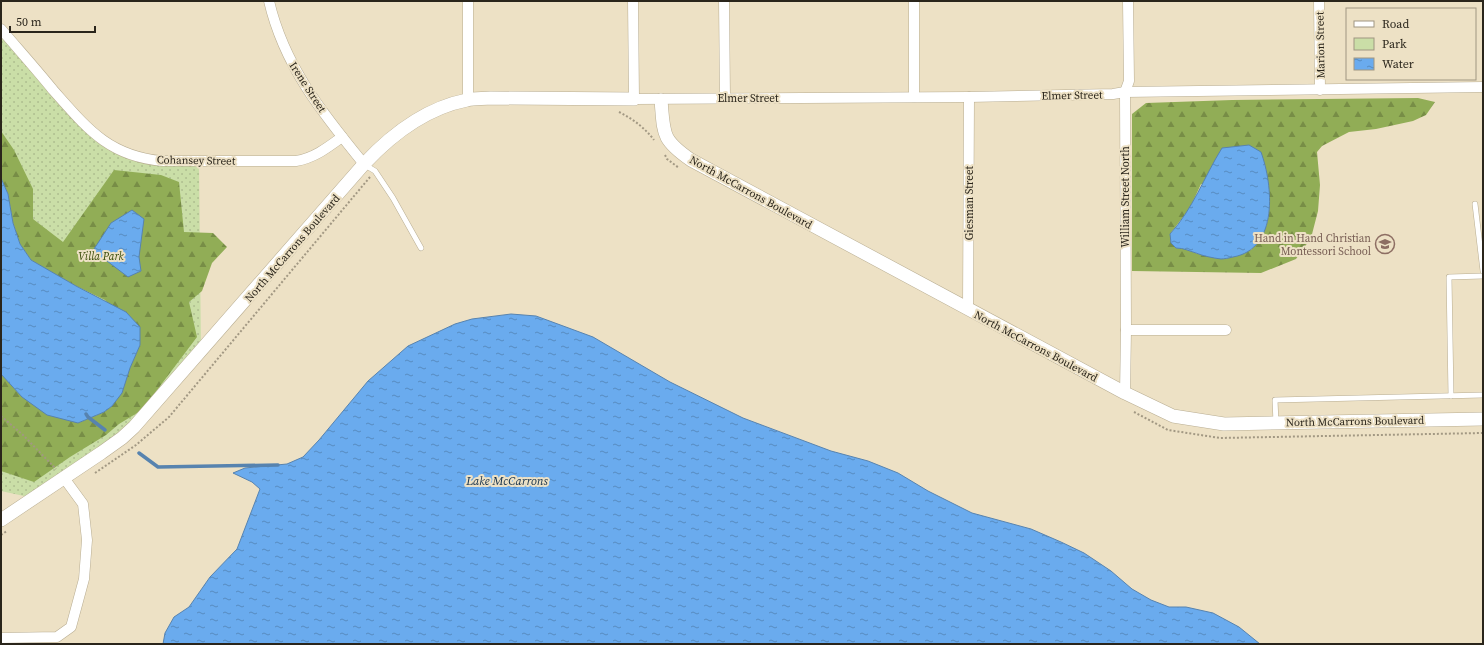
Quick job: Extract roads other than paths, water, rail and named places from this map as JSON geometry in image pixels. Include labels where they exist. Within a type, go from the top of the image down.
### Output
[{"type":"street","name":"Irene Street","points":[[269,1],[280,40],[292,65],[305,86],[342,137],[370,168]]},
{"type":"street","points":[[468,1],[468,100]]},
{"type":"street","points":[[633,1],[634,99]]},
{"type":"street","points":[[724,1],[725,98]]},
{"type":"street","points":[[914,1],[914,97]]},
{"type":"street","name":"William Street North","points":[[1124,393],[1126,330],[1125,92],[1129,81],[1128,1]]},
{"type":"street","name":"Marion Street","points":[[1319,1],[1320,90]]},
{"type":"street","name":"Cohansey Street","points":[[1,29],[91,132],[116,149],[133,156],[148,160],[162,161],[296,161],[317,155],[342,137]]},
{"type":"street","name":"Elmer Street","points":[[634,99],[969,97],[1112,94],[1125,92],[1483,88]]},
{"type":"street","name":"Giesman Street","points":[[968,309],[969,97]]},
{"type":"street","name":"North McCarrons Boulevard","points":[[4,525],[64,478],[134,428],[370,168],[388,140],[416,120],[453,103],[468,100],[491,98],[634,99]]},
{"type":"street","name":"North McCarrons Boulevard","points":[[660,100],[663,130],[669,142],[691,160],[1124,393],[1173,416],[1224,424],[1483,419]]},
{"type":"street","points":[[1126,330],[1226,330]]},
{"type":"street","points":[[1,638],[57,637],[71,627],[84,579],[87,540],[82,504],[64,478]]},
{"type":"lane","points":[[370,168],[393,198],[421,248]]},
{"type":"lane","points":[[1475,204],[1483,271]]},
{"type":"lane","points":[[1450,396],[1449,277],[1483,276]]},
{"type":"lane","points":[[1276,423],[1276,400],[1483,395]]},
{"type":"water","points":[[1249,145],[1261,152],[1268,181],[1270,198],[1269,214],[1265,229],[1258,242],[1248,252],[1222,259],[1208,257],[1184,249],[1176,248],[1171,243],[1170,234],[1192,203],[1222,148]]},
{"type":"water","points":[[1,178],[8,194],[13,223],[20,244],[31,260],[76,286],[126,312],[140,327],[140,345],[130,368],[122,393],[112,406],[104,412],[78,423],[47,415],[22,397],[1,374]]},
{"type":"water","points":[[132,210],[144,219],[139,257],[141,271],[128,277],[107,261],[94,255],[94,249],[111,223]]},
{"type":"water","name":"Lake McCarrons","points":[[511,314],[536,316],[593,337],[670,382],[743,418],[831,451],[868,461],[898,473],[928,491],[972,513],[1031,529],[1061,542],[1084,553],[1111,571],[1132,589],[1151,600],[1169,607],[1186,607],[1213,613],[1239,627],[1260,644],[163,644],[165,633],[174,617],[189,607],[210,577],[237,549],[260,489],[252,482],[233,473],[245,468],[287,464],[303,457],[368,381],[408,346],[455,324],[472,319]]},
{"type":"waterway","points":[[86,414],[105,430]]},
{"type":"waterway","points":[[139,453],[158,467],[278,465]]},
{"type":"place","name":"Hand in Hand Christian Montessori School","points":[[1385,244]]},
{"type":"park label","name":"Villa Park","points":[[101,256]]}]
